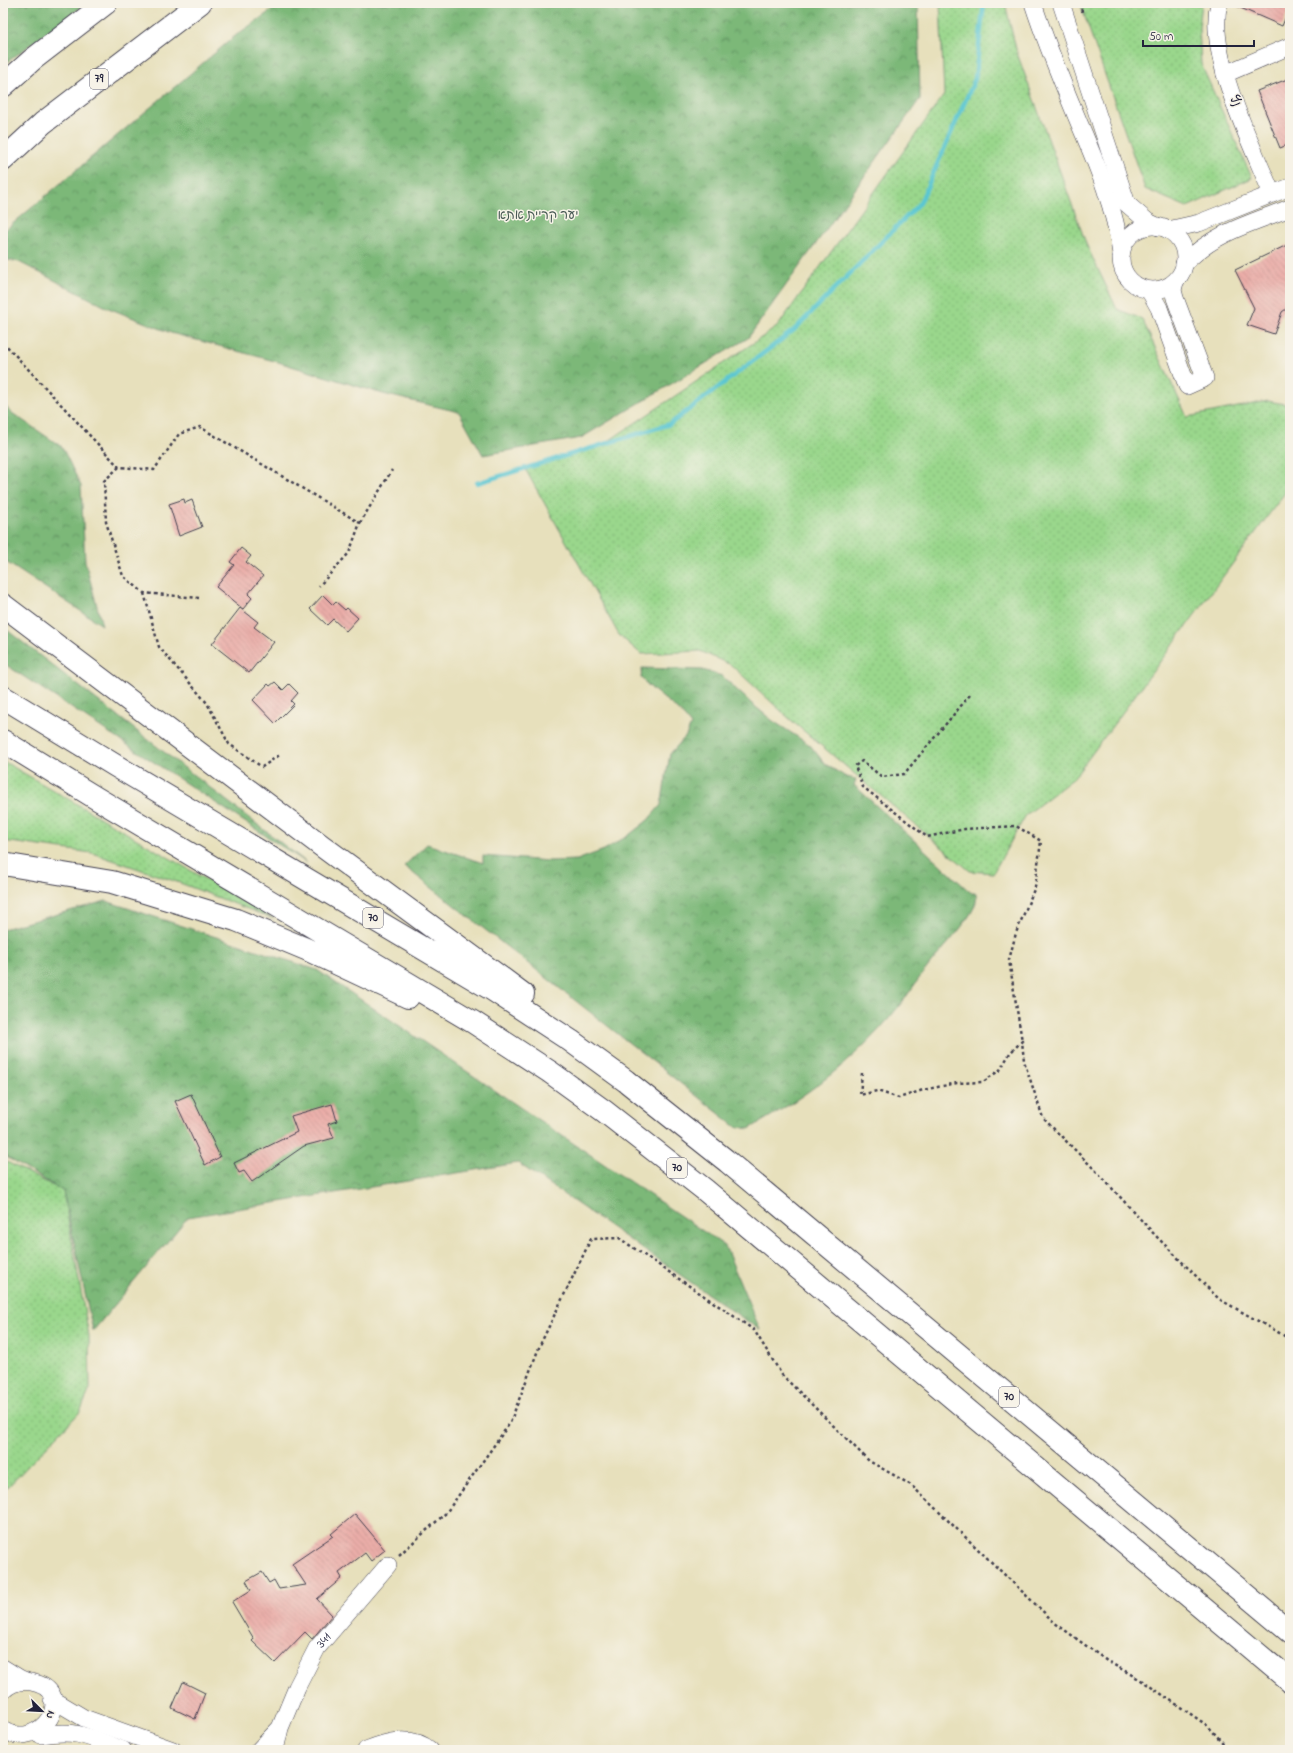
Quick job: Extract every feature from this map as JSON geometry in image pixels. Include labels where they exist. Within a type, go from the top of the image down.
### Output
[{"type":"highway","points":[[3,86],[38,56],[106,3]]},
{"type":"highway","name":"79","points":[[3,160],[43,123],[200,3]]},
{"type":"highway","points":[[3,605],[322,846],[487,966],[559,1022],[728,1162]]},
{"type":"highway","name":"70","points":[[3,697],[116,766],[493,990],[571,1041],[626,1081],[728,1162],[1290,1632]]},
{"type":"highway","name":"70","points":[[3,741],[473,1022],[550,1072],[604,1111],[705,1190],[1290,1681]]},
{"type":"highway","points":[[3,864],[112,882],[236,920],[306,949],[433,1010],[604,1111]]},
{"type":"street","points":[[1033,3],[1053,59],[1105,186],[1115,220],[1121,254],[1121,266],[1125,276],[1133,284],[1143,290],[1165,288],[1175,282],[1182,273],[1185,259],[1184,248],[1178,238],[1163,228],[1148,222],[1128,204],[1061,3]]},
{"type":"street","name":"נץ","points":[[1219,3],[1217,31],[1220,55],[1225,74],[1272,194]]},
{"type":"street","points":[[1225,74],[1290,46]]},
{"type":"street","points":[[1121,254],[1123,245],[1129,236],[1139,229],[1150,226],[1163,228],[1199,223],[1290,187]]},
{"type":"street","points":[[1184,264],[1197,250],[1219,236],[1290,208]]},
{"type":"street","points":[[1149,290],[1159,308],[1187,386],[1205,378],[1175,298],[1173,290],[1175,282]]},
{"type":"street","name":"341","points":[[280,1728],[297,1687],[318,1648],[388,1565]]},
{"type":"street","points":[[3,1668],[19,1678],[42,1686],[52,1699],[84,1718],[173,1750]]},
{"type":"street","points":[[3,1691],[8,1686],[17,1682],[26,1681]]},
{"type":"street","points":[[17,1750],[48,1728],[53,1719],[54,1709],[52,1699]]},
{"type":"street","points":[[259,1750],[280,1728]]},
{"type":"street","points":[[275,1750],[280,1728]]},
{"type":"street","points":[[3,1730],[15,1738],[24,1740],[57,1732],[78,1733],[123,1750]]},
{"type":"street","points":[[366,1750],[380,1744],[405,1739],[425,1746],[430,1750]]},
{"type":"path","points":[[3,342],[120,467],[154,470],[179,434],[200,427],[360,522]]},
{"type":"path","points":[[120,467],[104,481],[106,522],[123,576],[144,593],[199,598]]},
{"type":"path","points":[[319,586],[349,553],[360,522],[392,470]]},
{"type":"path","points":[[144,593],[159,647],[207,703],[229,744],[262,766],[281,754]]},
{"type":"path","points":[[970,695],[904,774],[882,777],[862,761],[855,766],[863,787],[927,837],[965,829],[1016,826],[1041,841],[1035,886],[1016,933],[1009,960],[1024,1061],[1043,1118],[1099,1174],[1155,1235],[1219,1299],[1290,1339]]},
{"type":"path","points":[[862,1073],[860,1095],[877,1091],[899,1098],[923,1090],[957,1083],[983,1082],[1000,1070],[1010,1052],[1022,1041]]},
{"type":"path","points":[[388,1565],[446,1513],[510,1423],[540,1345],[591,1238],[619,1238],[754,1330],[782,1375],[869,1461],[911,1485],[1054,1623],[1107,1661],[1141,1680],[1208,1726],[1229,1750]]},
{"type":"green space","points":[[3,3],[87,3],[3,65]]},
{"type":"green space","name":"יער קריית אתא","points":[[282,3],[918,3],[920,99],[748,338],[581,438],[483,455],[459,412],[383,394],[278,362],[171,333],[106,307],[19,262],[3,259],[3,232],[235,36]]},
{"type":"green space","points":[[940,3],[1005,3],[1017,53],[1087,246],[1117,309],[1142,319],[1187,417],[1268,401],[1290,405],[1290,486],[1074,778],[1026,815],[993,873],[970,871],[792,721],[731,665],[700,651],[641,654],[619,635],[524,467],[604,444],[777,327],[944,95]]},
{"type":"green space","points":[[1080,3],[1202,3],[1199,28],[1201,64],[1252,178],[1187,207],[1145,189]]},
{"type":"green space","points":[[3,402],[9,411],[62,447],[81,486],[85,561],[102,625],[3,560]]},
{"type":"green space","points":[[3,627],[307,863],[3,663]]},
{"type":"green space","points":[[642,668],[703,670],[722,676],[773,721],[810,745],[825,764],[846,777],[856,779],[854,785],[969,891],[976,893],[976,903],[967,919],[926,969],[900,1005],[863,1046],[828,1077],[809,1091],[749,1129],[735,1126],[404,866],[427,844],[483,863],[483,856],[549,861],[577,860],[604,850],[629,835],[648,820],[661,805],[670,754],[686,736],[691,725],[680,712],[641,678]]},
{"type":"green space","points":[[3,761],[274,919],[180,883],[92,853],[3,841]]},
{"type":"green space","points":[[106,901],[317,970],[725,1246],[760,1330],[518,1163],[188,1217],[93,1331],[63,1191],[3,1155],[3,929]]},
{"type":"green space","points":[[3,1160],[63,1191],[89,1336],[90,1389],[80,1412],[3,1492]]},
{"type":"building","points":[[1229,3],[1290,3],[1290,7],[1282,26]]},
{"type":"building","points":[[1290,78],[1290,144],[1280,148],[1257,91]]},
{"type":"building","points":[[1287,245],[1290,252],[1290,306],[1282,312],[1274,334],[1247,325],[1254,308],[1235,270]]},
{"type":"building","points":[[184,499],[185,503],[192,500],[202,527],[179,536],[169,504]]},
{"type":"building","points":[[241,548],[251,556],[246,562],[263,576],[248,594],[252,598],[243,609],[216,587],[234,565],[230,562]]},
{"type":"building","points":[[323,595],[333,605],[336,602],[345,610],[347,608],[358,618],[346,631],[333,619],[327,625],[310,609]]},
{"type":"building","points":[[240,608],[258,622],[254,627],[274,642],[249,673],[212,644]]},
{"type":"building","points":[[275,682],[283,690],[289,684],[298,693],[291,701],[294,704],[275,723],[253,700],[268,684],[270,686]]},
{"type":"building","points":[[191,1094],[220,1157],[205,1165],[175,1101]]},
{"type":"building","points":[[332,1104],[337,1121],[328,1124],[334,1138],[304,1146],[252,1182],[244,1171],[239,1173],[234,1163],[297,1132],[291,1116]]},
{"type":"building","points":[[355,1514],[385,1550],[371,1561],[365,1553],[339,1573],[342,1578],[317,1599],[332,1615],[312,1639],[305,1632],[275,1663],[252,1641],[254,1639],[232,1602],[251,1590],[246,1581],[262,1572],[269,1583],[274,1580],[279,1589],[306,1585],[292,1564],[333,1536],[331,1534]]},
{"type":"building","points":[[183,1682],[205,1693],[195,1719],[172,1708]]},
{"type":"waterway","points":[[477,483],[670,424],[794,330],[920,203],[975,79],[984,3]]}]
